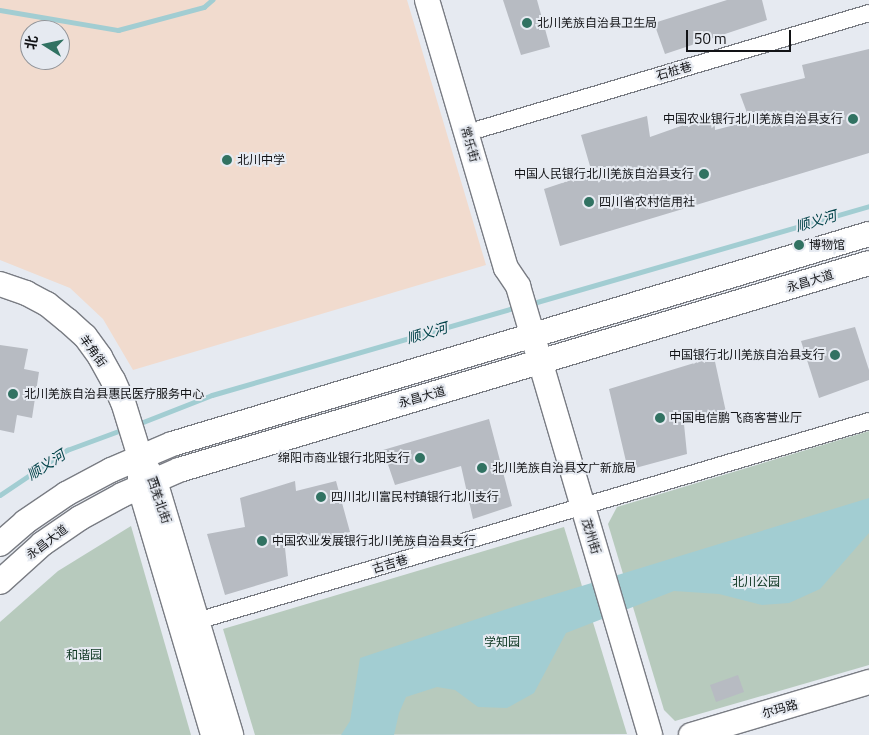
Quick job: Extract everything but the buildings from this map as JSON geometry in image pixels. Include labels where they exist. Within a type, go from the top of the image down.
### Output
[{"type":"main road","name":"常乐街","points":[[427,0],[506,268],[518,286],[529,328]]},
{"type":"main road","name":"常乐街","points":[[442,0],[520,264],[518,286]]},
{"type":"main road","points":[[0,544],[25,522],[66,494],[110,470],[172,444],[529,328],[869,234]]},
{"type":"main road","name":"永昌大道","points":[[0,582],[42,544],[80,518],[179,470],[869,263]]},
{"type":"main road","name":"羊角街","points":[[0,284],[26,293],[48,304],[85,336],[100,357],[123,402],[140,457]]},
{"type":"main road","name":"茂州街","points":[[529,328],[650,735]]},
{"type":"main road","name":"西羌北街","points":[[140,457],[213,735]]},
{"type":"main road","name":"西羌北街","points":[[147,484],[197,621],[230,735]]},
{"type":"main road","name":"尔玛路","points":[[691,735],[869,682]]},
{"type":"street","name":"石桩巷","points":[[480,129],[869,13]]},
{"type":"street","name":"古吉巷","points":[[197,621],[583,508],[869,421]]},
{"type":"shaded area","name":"北川中学","points":[[0,0],[407,0],[486,265],[133,370],[103,319],[70,288],[0,260]]},
{"type":"green space","name":"北川公园","points":[[869,431],[869,665],[675,721],[664,710],[608,524],[617,507]]},
{"type":"green space","name":"和谐园","points":[[131,526],[191,735],[0,735],[0,622],[58,571]]},
{"type":"green space","name":"学知园","points":[[564,527],[627,734],[255,735],[223,629]]},
{"type":"water","points":[[869,498],[869,533],[820,589],[789,603],[762,605],[719,594],[674,591],[566,633],[534,693],[507,708],[478,707],[455,690],[437,687],[406,697],[399,713],[394,735],[341,735],[350,721],[360,658],[513,607]]},
{"type":"waterway","points":[[0,10],[118,30],[204,7],[212,0]]},
{"type":"waterway","name":"顺义河","points":[[530,304],[869,206]]},
{"type":"waterway","name":"顺义河","points":[[138,424],[212,395],[517,307]]},
{"type":"waterway","name":"顺义河","points":[[0,495],[67,450],[124,429]]},
{"type":"place","name":"北川羌族自治县卫生局","points":[[527,23]]},
{"type":"place","name":"中国农业银行北川羌族自治县支行","points":[[853,119]]},
{"type":"place","name":"北川中学","points":[[227,160]]},
{"type":"place","name":"中国人民银行北川羌族自治县支行","points":[[704,174]]},
{"type":"place","name":"四川省农村信用社","points":[[589,202]]},
{"type":"place","name":"博物馆","points":[[799,245]]},
{"type":"place","name":"中国银行北川羌族自治县支行","points":[[835,355]]},
{"type":"place","name":"北川羌族自治县惠民医疗服务中心","points":[[13,394]]},
{"type":"place","name":"中国电信鹏飞商客营业厅","points":[[660,418]]},
{"type":"place","name":"绵阳市商业银行北阳支行","points":[[420,458]]},
{"type":"place","name":"北川羌族自治县文广新旅局","points":[[482,468]]},
{"type":"place","name":"四川北川富民村镇银行北川支行","points":[[321,497]]},
{"type":"place","name":"中国农业发展银行北川羌族自治县支行","points":[[262,541]]}]
